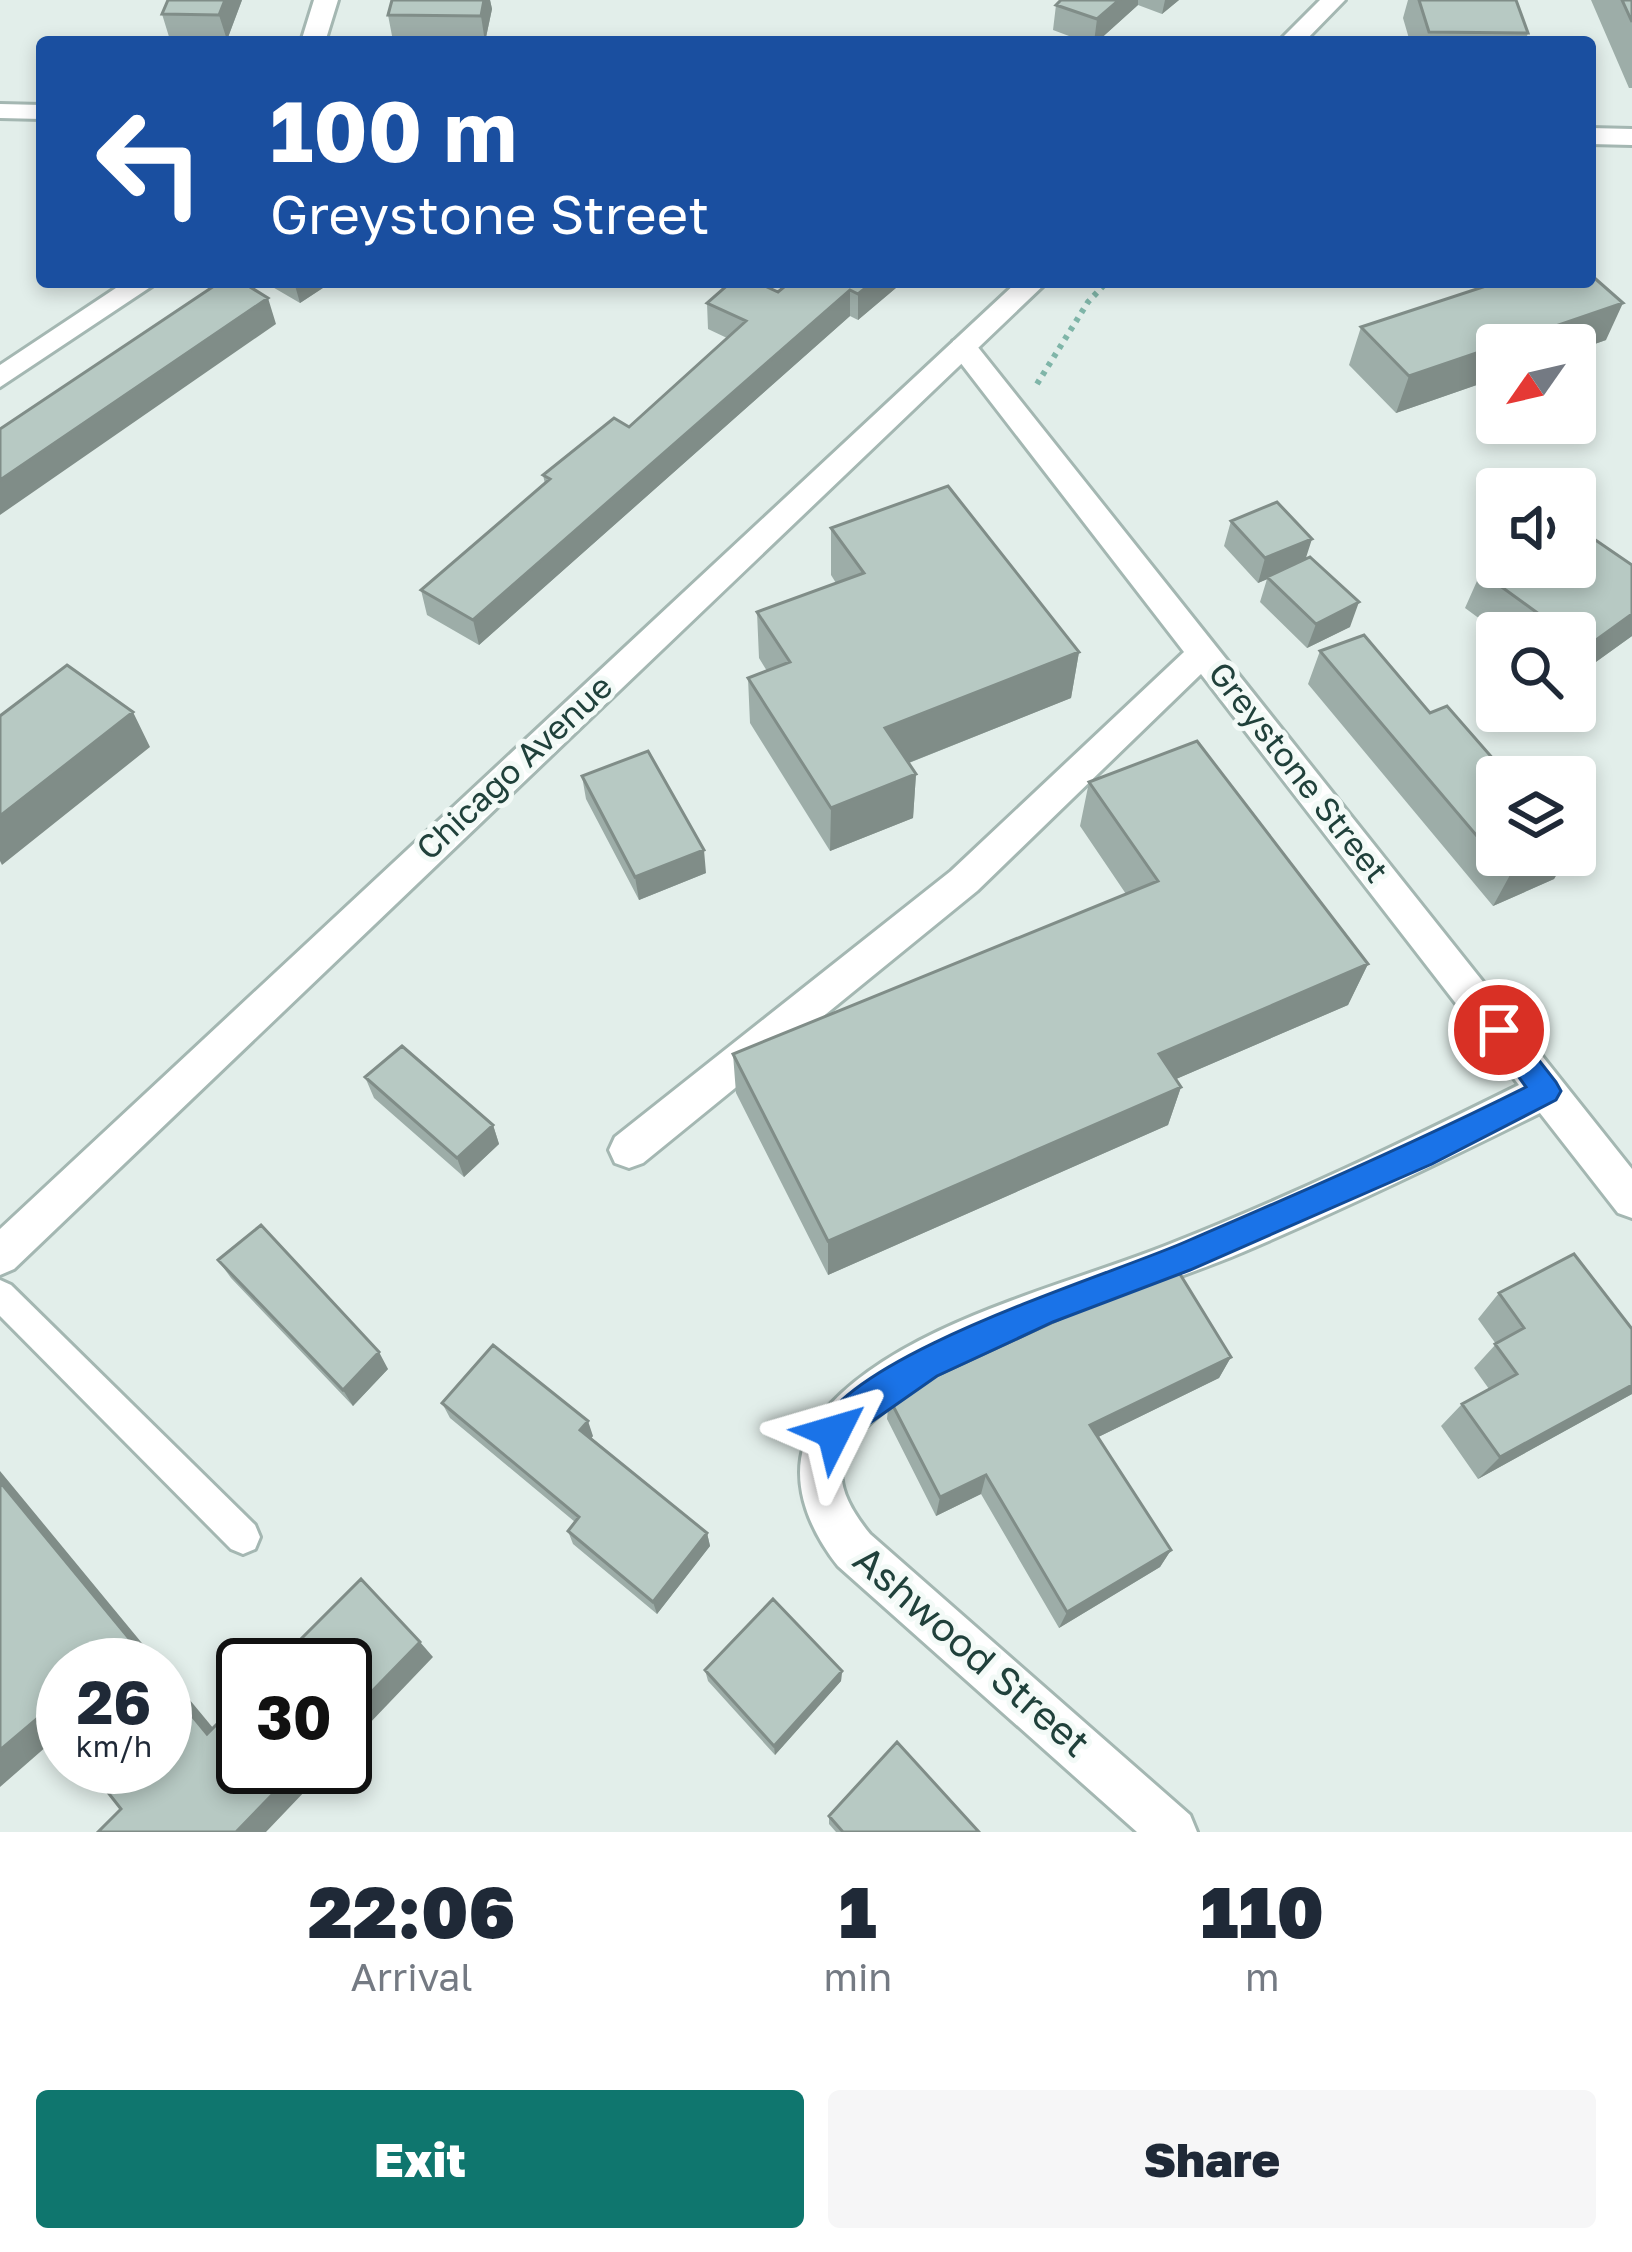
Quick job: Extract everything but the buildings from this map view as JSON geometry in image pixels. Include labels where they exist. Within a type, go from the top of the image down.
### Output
[{"type":"street","points":[[315,36],[326,0]]},
{"type":"street","points":[[1296,36],[1333,0]]},
{"type":"street","points":[[0,111],[36,112]]},
{"type":"street","points":[[1596,136],[1632,137]]},
{"type":"street","points":[[0,378],[134,288]]},
{"type":"street","name":"Chicago Avenue","points":[[0,1256],[1027,288]]},
{"type":"street","name":"Greystone Street","points":[[963,347],[1632,1199]]},
{"type":"street","points":[[629,1150],[964,881],[1205,651]]},
{"type":"street","name":"Ashwood Street","points":[[1173,1832],[854,1550],[827,1509],[820,1478],[827,1444],[872,1398],[926,1365],[1044,1310],[1179,1260],[1421,1154],[1546,1091]]},
{"type":"lane","points":[[0,1294],[243,1537]]},
{"type":"path","points":[[1034,388],[1101,288]]},
{"type":"route","points":[[834,1432],[872,1398],[926,1365],[1044,1310],[1179,1260],[1421,1154],[1546,1091],[1499,1030]]}]
